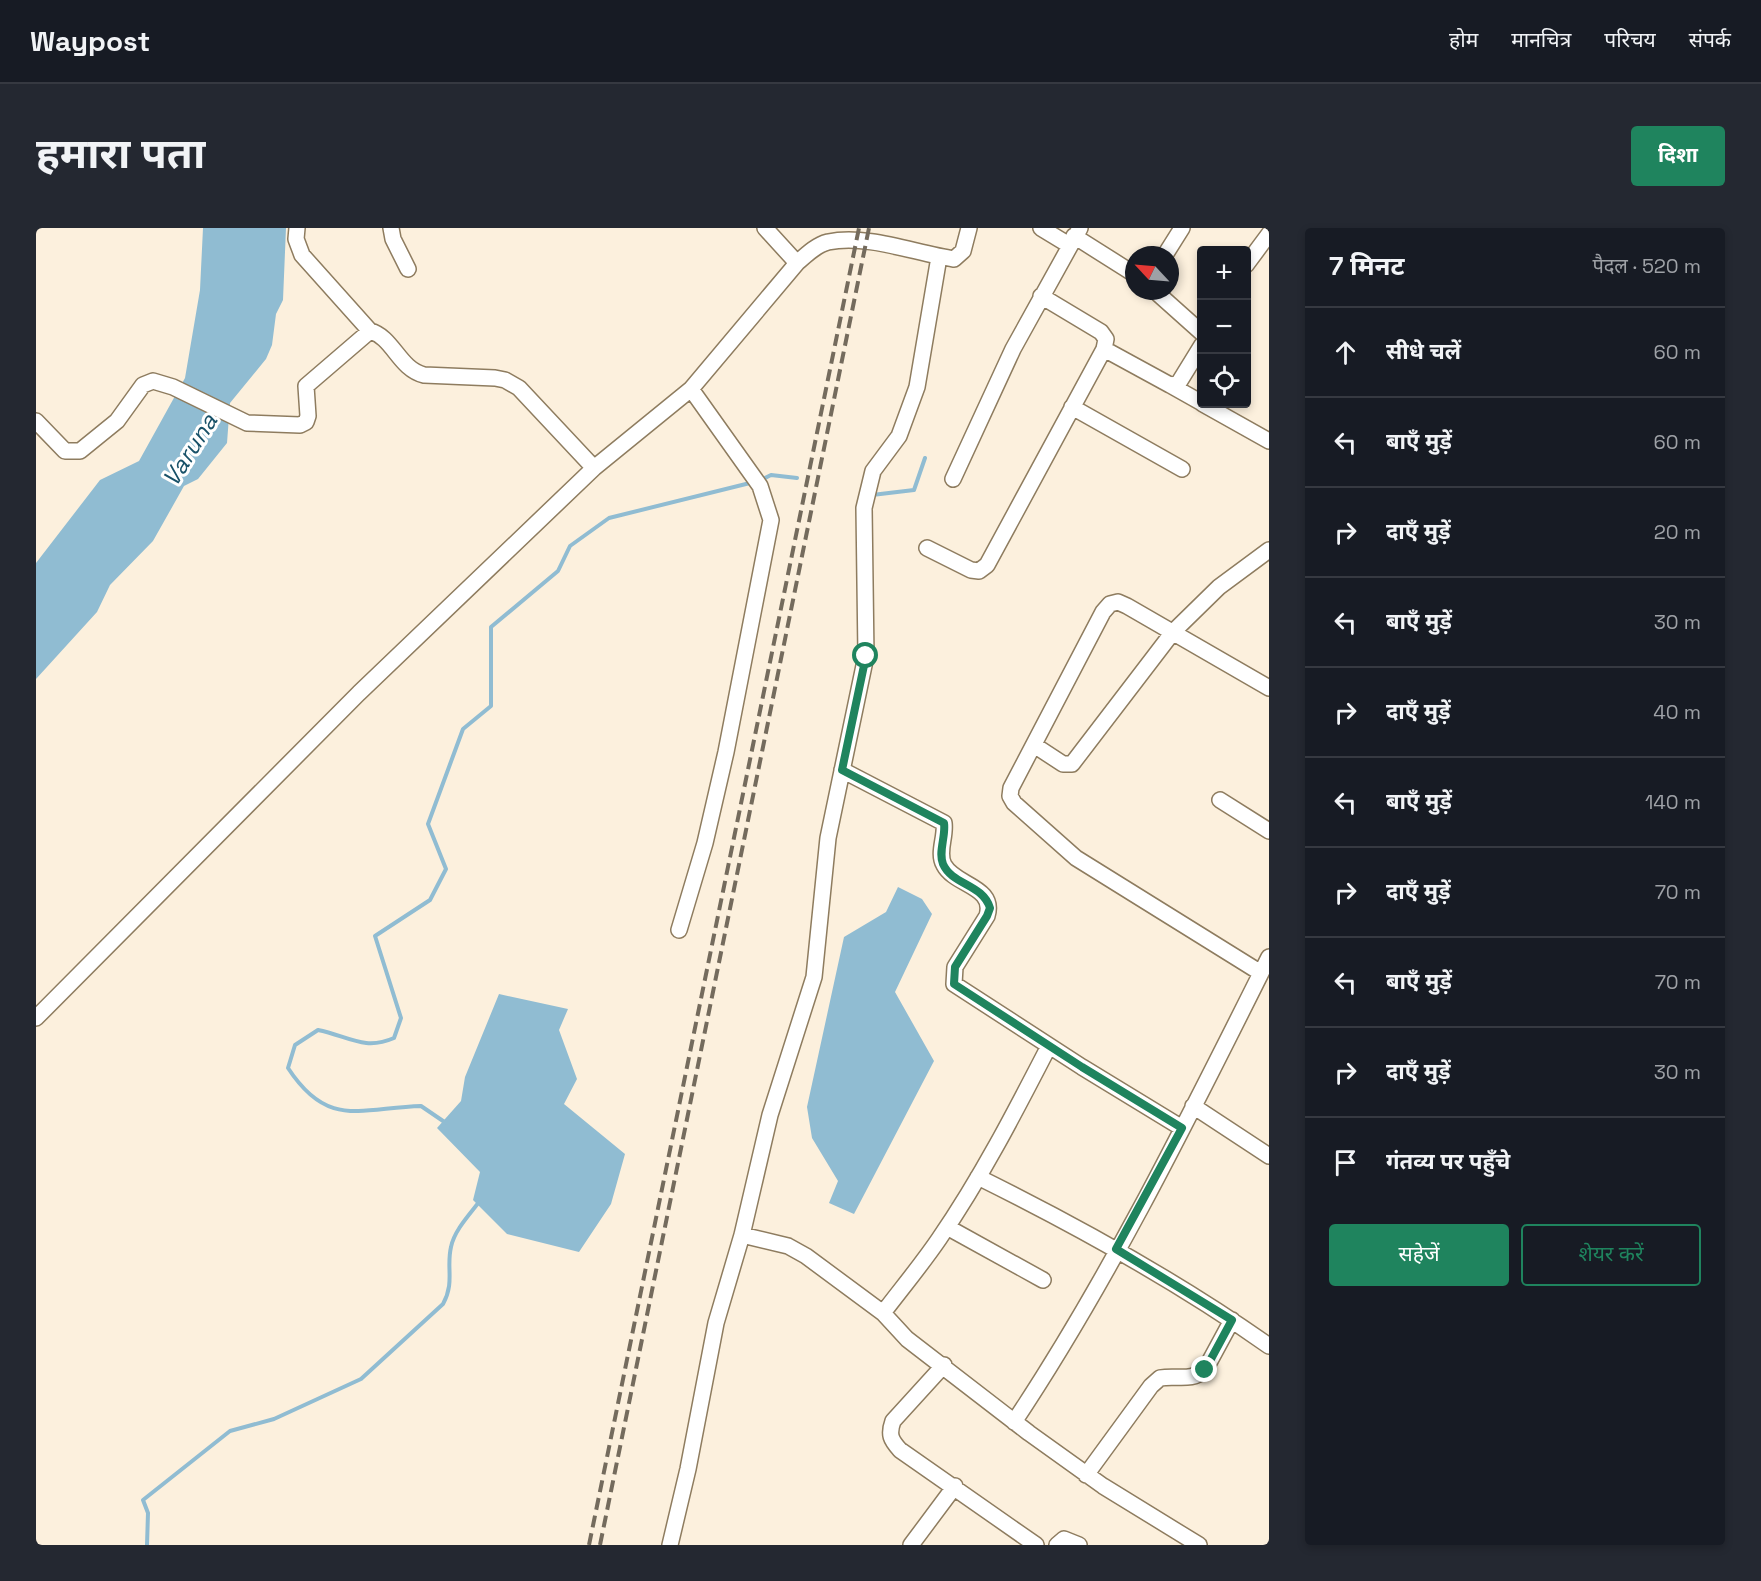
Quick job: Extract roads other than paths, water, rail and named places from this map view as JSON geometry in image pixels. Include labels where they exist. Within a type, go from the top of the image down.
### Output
[{"type":"street","points":[[297,228],[296,239],[302,255],[370,331],[380,336],[413,372],[424,375],[505,380],[519,388],[594,468]]},
{"type":"street","points":[[392,228],[393,239],[408,269]]},
{"type":"street","points":[[765,228],[797,263]]},
{"type":"street","points":[[36,1018],[359,693],[594,468],[691,388],[797,263],[827,235],[954,258],[963,251],[969,228]]},
{"type":"street","points":[[1041,228],[1074,236],[1125,268]]},
{"type":"street","points":[[1171,246],[1182,228]]},
{"type":"street","points":[[1251,258],[1269,234]]},
{"type":"street","points":[[953,479],[1013,349],[1074,236]]},
{"type":"street","points":[[673,1544],[716,1323],[742,1235],[768,1122],[814,977],[828,838],[866,656],[864,508],[873,471],[899,436],[918,387],[939,256]]},
{"type":"street","points":[[927,548],[971,570],[979,571],[987,565],[1104,350],[1106,339],[1101,332],[1041,296]]},
{"type":"street","points":[[1165,300],[1197,329]]},
{"type":"street","points":[[36,421],[65,451],[75,453],[117,421],[143,385],[153,381],[173,387],[235,420],[254,424],[300,425],[306,422],[308,416],[306,386],[370,331]]},
{"type":"street","points":[[1104,350],[1197,400]]},
{"type":"street","points":[[1170,385],[1178,384],[1197,353]]},
{"type":"street","points":[[679,930],[708,832],[759,590],[771,520],[756,480],[691,388]]},
{"type":"street","points":[[1072,407],[1182,470]]},
{"type":"street","points":[[1211,408],[1269,441]]},
{"type":"street","points":[[1034,745],[1063,764],[1072,764],[1173,632],[1219,587],[1269,550]]},
{"type":"street","points":[[1261,973],[1077,858],[1014,803],[1010,796],[1011,788],[1103,612],[1110,604],[1118,602],[1127,606],[1269,688]]},
{"type":"street","points":[[842,770],[944,823],[942,862],[948,871],[983,894],[990,908],[955,967],[954,984],[1182,1128]]},
{"type":"street","points":[[1221,800],[1269,831]]},
{"type":"street","points":[[1014,1422],[1044,1378],[1116,1249],[1182,1128],[1269,957]]},
{"type":"street","points":[[883,1313],[947,1227],[978,1177],[1049,1046]]},
{"type":"street","points":[[1193,1106],[1269,1156]]},
{"type":"street","points":[[978,1177],[1116,1249],[1232,1320],[1269,1346]]},
{"type":"street","points":[[947,1227],[1043,1280]]},
{"type":"street","points":[[742,1235],[797,1251],[883,1313],[908,1339],[1014,1422],[1086,1474],[1199,1545]]},
{"type":"street","points":[[1086,1474],[1151,1386],[1160,1378],[1190,1378],[1205,1370],[1232,1320]]},
{"type":"street","points":[[944,1365],[893,1421],[889,1432],[900,1450],[955,1486],[1036,1545]]},
{"type":"street","points":[[910,1545],[955,1486]]},
{"type":"street","points":[[1057,1545],[1064,1539],[1079,1545]]},
{"type":"water","name":"Varuna","points":[[203,228],[286,228],[283,300],[276,314],[272,345],[266,359],[230,403],[227,443],[198,479],[184,486],[153,541],[110,585],[97,612],[36,679],[36,563],[100,480],[139,461],[185,378],[200,290]]},
{"type":"water","points":[[898,887],[922,899],[932,914],[895,992],[934,1061],[854,1214],[829,1203],[838,1181],[812,1138],[807,1107],[844,937],[886,912]]},
{"type":"water","points":[[499,994],[568,1009],[559,1030],[577,1079],[564,1104],[625,1154],[611,1204],[579,1252],[507,1234],[473,1200],[480,1172],[437,1128],[461,1101],[465,1077]]},
{"type":"waterway","points":[[872,495],[914,490],[925,458]]},
{"type":"waterway","points":[[761,480],[771,475],[797,478]]},
{"type":"waterway","points":[[446,1123],[421,1106],[363,1111],[347,1111],[332,1107],[317,1100],[288,1068],[295,1045],[318,1030],[365,1043],[383,1042],[394,1038],[401,1018],[375,936],[430,900],[446,869],[428,824],[463,729],[491,706],[491,627],[558,571],[570,546],[609,518],[754,482]]},
{"type":"waterway","points":[[147,1545],[148,1513],[143,1500],[230,1431],[274,1419],[361,1379],[443,1304],[449,1289],[450,1255],[455,1235],[479,1202]]},
{"type":"railway","points":[[589,1545],[859,228]]},
{"type":"railway","points":[[600,1545],[869,228]]}]
